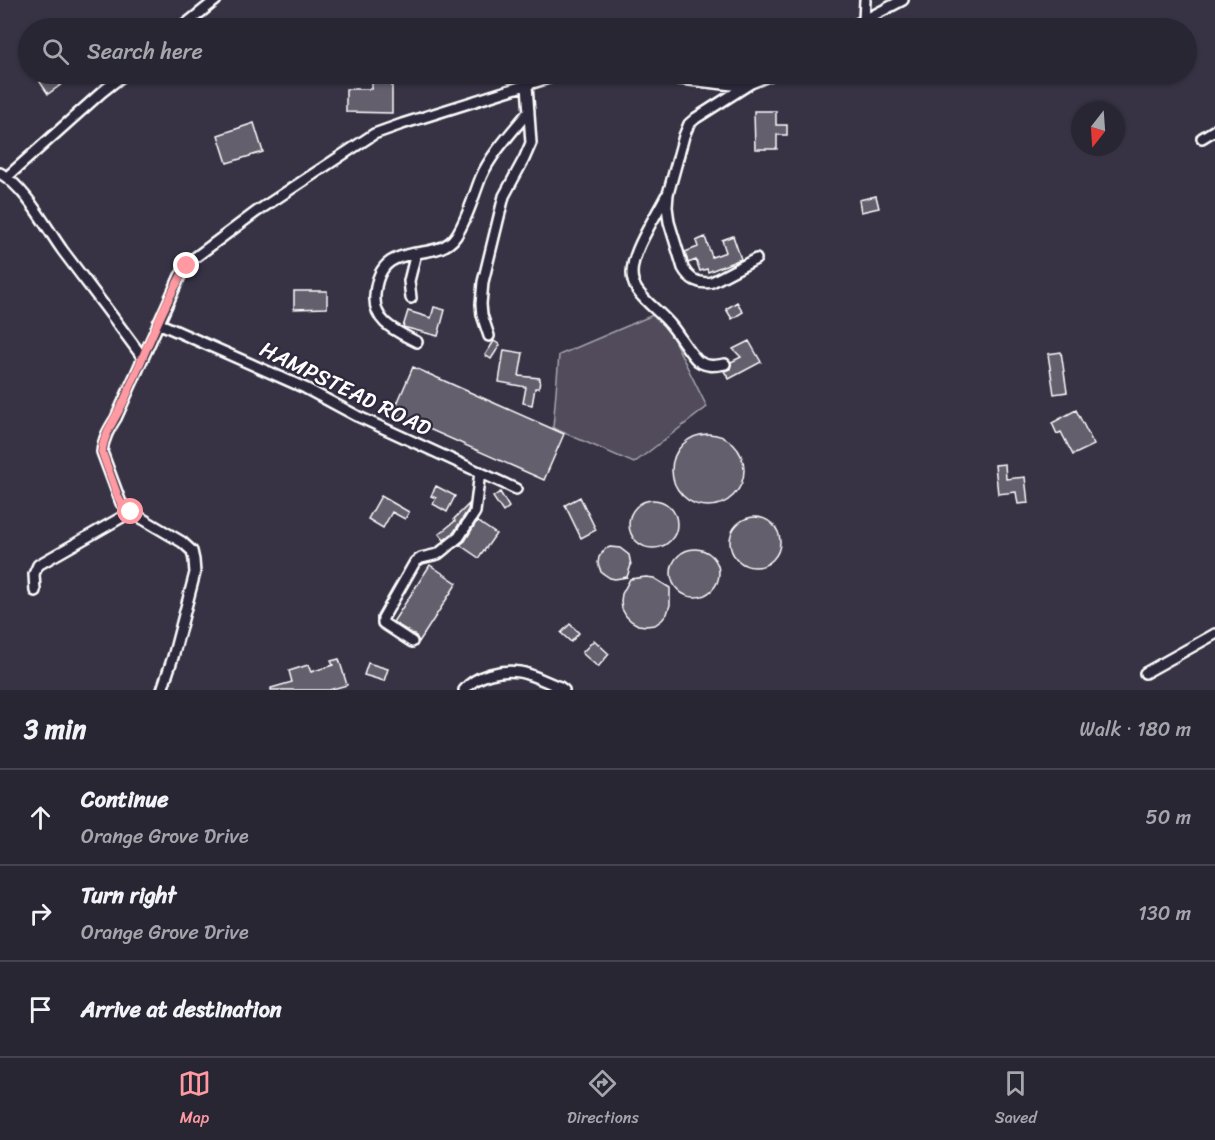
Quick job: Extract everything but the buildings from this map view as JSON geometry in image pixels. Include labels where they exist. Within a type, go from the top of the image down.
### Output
[{"type":"street","points":[[194,18],[216,0]]},
{"type":"street","points":[[864,18],[865,0]]},
{"type":"street","points":[[868,18],[903,0]]},
{"type":"street","points":[[112,84],[4,175],[21,190],[143,358]]},
{"type":"street","points":[[162,690],[195,573],[192,551],[182,542],[131,512],[121,503],[102,452],[102,444],[180,276],[193,259],[256,212],[374,135],[530,84]]},
{"type":"street","points":[[723,84],[742,84]]},
{"type":"street","points":[[750,84],[689,124],[668,194],[667,207],[669,222],[683,268],[693,279],[706,284],[756,259]]},
{"type":"street","points":[[489,336],[482,315],[483,282],[504,196],[531,144],[527,85]]},
{"type":"street","points":[[417,342],[388,326],[377,314],[374,304],[375,288],[380,273],[388,263],[399,256],[442,247],[451,242],[467,216],[489,162],[529,111]]},
{"type":"street","points":[[1202,138],[1215,130]]},
{"type":"street","points":[[668,194],[635,258],[632,271],[633,283],[671,325],[698,360],[707,365],[725,364]]},
{"type":"street","points":[[411,298],[408,281],[416,253]]},
{"type":"street","name":"HAMPSTEAD ROAD","points":[[158,323],[305,388],[357,416],[516,489]]},
{"type":"street","points":[[412,642],[383,623],[383,618],[415,562],[421,558],[438,554],[459,537],[475,512],[480,472]]},
{"type":"street","points":[[35,591],[34,574],[38,565],[131,512]]},
{"type":"street","points":[[1145,673],[1215,634]]},
{"type":"street","points":[[464,690],[481,676],[501,672],[520,672],[564,690]]},
{"type":"shaded area","points":[[660,312],[707,407],[634,463],[553,428],[559,355]]},
{"type":"route","points":[[131,512],[118,497],[102,452],[102,444],[180,276],[187,266]]}]
